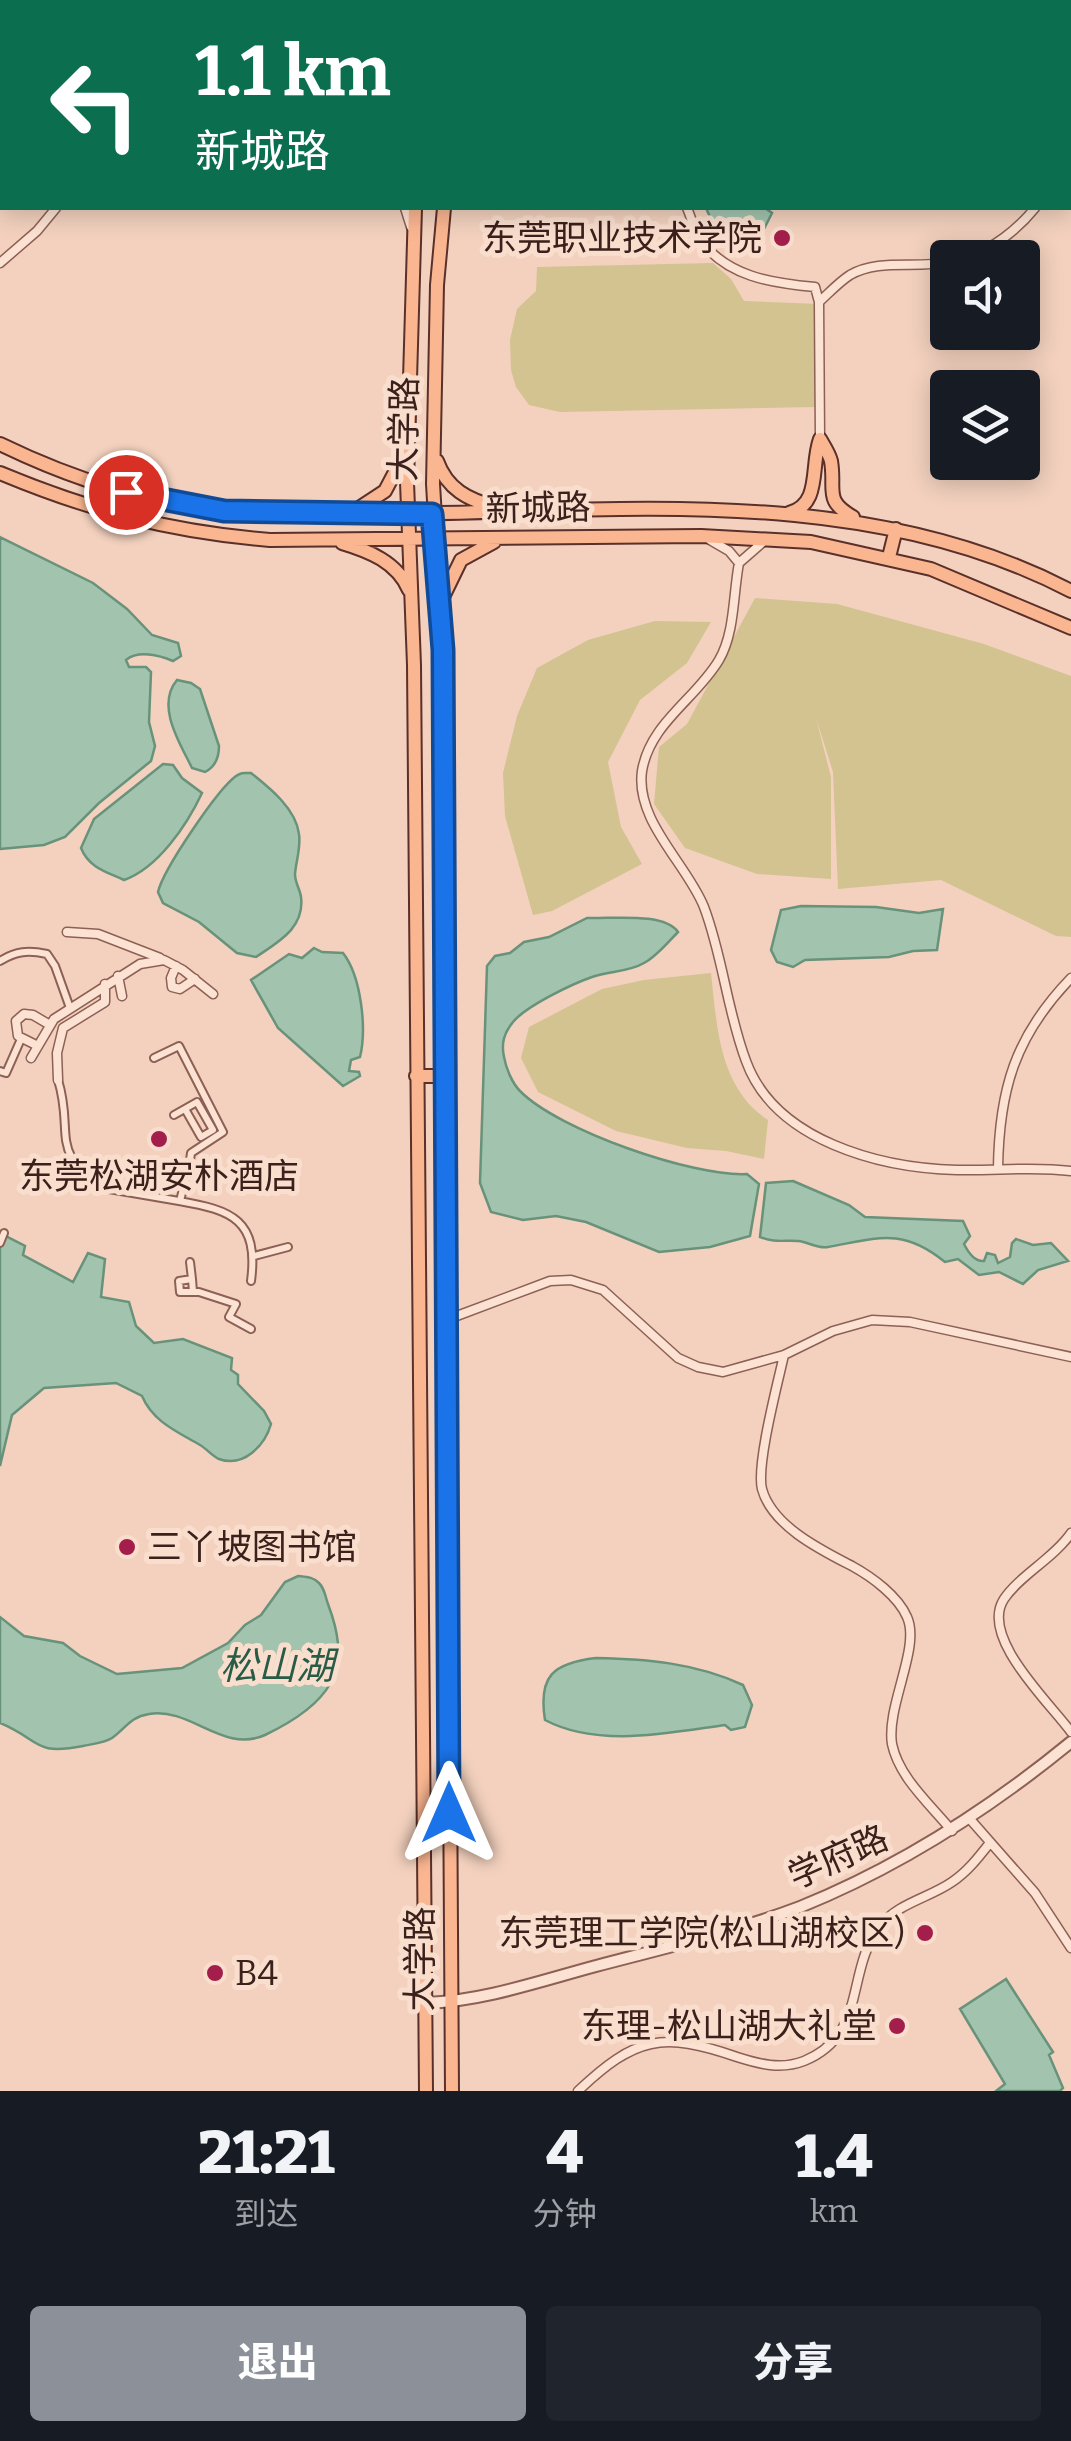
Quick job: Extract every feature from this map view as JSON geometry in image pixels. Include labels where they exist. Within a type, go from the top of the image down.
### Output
[{"type":"main road","name":"大学路","points":[[415,210],[408,539],[412,601],[426,2091]]},
{"type":"main road","name":"大学路","points":[[444,210],[437,285],[432,514],[441,620],[452,2091]]},
{"type":"main road","points":[[785,514],[798,510],[809,500],[813,458],[820,439]]},
{"type":"main road","points":[[820,439],[830,458],[835,504],[852,517],[870,523]]},
{"type":"main road","points":[[347,514],[364,508],[385,492],[408,442]]},
{"type":"main road","name":"新城路","points":[[0,444],[75,476],[178,504],[224,511],[408,515],[785,514],[870,523],[1005,560],[1071,591]]},
{"type":"main road","points":[[434,450],[441,472],[458,492],[484,504],[523,512]]},
{"type":"main road","name":"新城路","points":[[0,473],[81,506],[152,525],[223,536],[701,536],[830,545],[970,582],[1071,628]]},
{"type":"main road","points":[[889,558],[896,529]]},
{"type":"main road","points":[[441,620],[446,586],[461,560],[480,547],[515,538]]},
{"type":"main road","points":[[330,539],[364,550],[393,568],[406,582],[412,601]]},
{"type":"main road","points":[[416,1076],[445,1076]]},
{"type":"street","points":[[0,263],[54,210]]},
{"type":"street","points":[[407,210],[414,234]]},
{"type":"street","points":[[688,210],[700,238],[734,270],[768,283],[815,287],[820,439]]},
{"type":"street","points":[[999,240],[1033,210]]},
{"type":"street","points":[[818,302],[852,274],[883,264],[930,266]]},
{"type":"street","points":[[701,536],[718,543],[740,563]]},
{"type":"street","points":[[774,539],[759,544],[740,563],[728,636],[720,659],[647,750],[642,776],[646,805],[696,888],[716,940],[746,1064],[767,1100],[783,1116],[821,1138],[906,1166],[1071,1171]]},
{"type":"street","points":[[67,932],[98,934],[164,960],[213,994]]},
{"type":"street","points":[[0,961],[14,953],[32,950],[47,954],[70,1008]]},
{"type":"street","points":[[31,1058],[50,1025],[70,1008],[140,964],[164,960]]},
{"type":"street","points":[[176,966],[172,987],[180,989],[195,979]]},
{"type":"street","points":[[118,976],[122,996]]},
{"type":"street","points":[[998,1169],[1000,1112],[1011,1067],[1035,1020],[1071,978]]},
{"type":"street","points":[[106,984],[105,1002],[63,1028],[57,1053],[58,1080],[64,1098],[63,1140],[72,1161],[92,1180],[109,1189],[224,1208],[246,1232],[254,1256],[250,1280]]},
{"type":"street","points":[[38,1046],[18,1036],[16,1021],[24,1014],[34,1014],[50,1025]]},
{"type":"street","points":[[0,1071],[6,1073],[21,1038]]},
{"type":"street","points":[[154,1058],[179,1046],[222,1132],[191,1153],[190,1160]]},
{"type":"street","points":[[174,1115],[197,1102],[212,1130],[207,1140]]},
{"type":"street","points":[[186,1108],[207,1140]]},
{"type":"street","points":[[184,1185],[188,1214]]},
{"type":"street","points":[[0,1243],[4,1233]]},
{"type":"street","points":[[254,1256],[288,1248]]},
{"type":"street","points":[[190,1262],[193,1292]]},
{"type":"street","points":[[192,1279],[178,1280],[180,1292],[236,1304],[229,1317],[251,1329]]},
{"type":"street","points":[[446,1320],[550,1282],[572,1280],[603,1290],[678,1358],[698,1368],[723,1372],[784,1354],[833,1331],[872,1320],[920,1324],[1071,1356]]},
{"type":"street","points":[[784,1354],[766,1439],[762,1488],[778,1518],[864,1573],[895,1600],[909,1620],[908,1654],[899,1681],[892,1743],[913,1786],[952,1831]]},
{"type":"street","points":[[1071,1533],[1004,1598],[998,1618],[1012,1658],[1071,1732]]},
{"type":"street","name":"学府路","points":[[426,2003],[450,2002],[728,1931],[798,1908],[904,1859],[952,1831],[1071,1742]]},
{"type":"street","points":[[970,1818],[1036,1893],[1071,1948]]},
{"type":"street","points":[[578,2091],[614,2060],[649,2042],[694,2044],[770,2066],[786,2066],[819,2053],[835,2040],[849,2019],[869,1944],[881,1926],[894,1912],[950,1884],[989,1844]]},
{"type":"shaded area","points":[[713,263],[731,279],[744,301],[819,304],[816,407],[560,412],[529,405],[516,387],[510,340],[517,309],[536,291],[537,267]]},
{"type":"shaded area","points":[[755,598],[837,604],[984,644],[1071,676],[1071,937],[1056,936],[941,880],[838,889],[833,772],[816,718],[831,777],[831,879],[757,874],[685,848],[654,804],[659,747],[687,724]]},
{"type":"shaded area","points":[[655,621],[711,622],[687,663],[640,700],[608,762],[621,827],[642,864],[552,911],[533,915],[505,816],[503,773],[517,716],[537,668],[588,640]]},
{"type":"shaded area","points":[[711,973],[719,1035],[730,1074],[752,1107],[768,1120],[764,1159],[687,1148],[616,1131],[538,1092],[521,1058],[529,1027],[602,989]]},
{"type":"water","points":[[707,210],[772,213],[763,231],[745,247],[732,242]]},
{"type":"water","points":[[0,537],[93,583],[152,635],[178,643],[181,656],[173,661],[142,654],[126,660],[129,667],[146,667],[151,672],[149,722],[155,746],[151,761],[65,837],[44,845],[0,849]]},
{"type":"water","points":[[177,680],[200,689],[219,746],[216,761],[205,772],[192,768],[172,725],[169,701]]},
{"type":"water","points":[[163,764],[173,765],[182,778],[202,793],[160,856],[124,880],[99,868],[81,848],[94,819]]},
{"type":"water","points":[[251,773],[274,792],[297,825],[295,874],[301,897],[294,926],[256,957],[237,953],[199,922],[163,903],[158,892],[180,849],[216,797],[236,776]]},
{"type":"water","points":[[801,906],[876,907],[919,913],[943,909],[937,950],[889,957],[805,960],[793,967],[777,962],[771,950],[781,910]]},
{"type":"water","points":[[587,918],[650,919],[678,932],[644,963],[583,980],[519,1016],[507,1030],[503,1043],[512,1080],[538,1106],[594,1135],[694,1168],[747,1174],[759,1184],[750,1236],[710,1247],[659,1252],[586,1222],[556,1216],[523,1220],[491,1212],[480,1183],[487,966],[495,956],[510,953],[524,942],[549,937]]},
{"type":"water","points":[[314,948],[343,953],[358,988],[362,1045],[360,1057],[351,1060],[349,1071],[359,1072],[360,1076],[343,1086],[278,1028],[251,980],[289,954],[302,958]]},
{"type":"water","points":[[793,1181],[849,1205],[865,1217],[963,1221],[970,1236],[964,1244],[980,1261],[984,1261],[987,1253],[995,1255],[998,1263],[1010,1257],[1016,1239],[1033,1245],[1051,1243],[1068,1261],[1038,1270],[1023,1284],[999,1272],[979,1275],[958,1259],[945,1262],[902,1240],[876,1239],[824,1247],[760,1237],[766,1183]]},
{"type":"water","points":[[0,1233],[25,1246],[23,1255],[73,1282],[88,1253],[105,1259],[101,1297],[129,1302],[136,1326],[154,1343],[183,1339],[232,1358],[231,1370],[238,1375],[238,1384],[271,1424],[259,1447],[237,1460],[219,1459],[159,1420],[142,1396],[116,1383],[44,1388],[12,1415],[0,1466]]},
{"type":"water","name":"松山湖","points":[[298,1576],[314,1580],[324,1590],[337,1633],[335,1674],[310,1707],[265,1735],[235,1739],[179,1717],[149,1714],[133,1720],[105,1741],[55,1749],[38,1745],[0,1723],[0,1617],[24,1636],[63,1643],[117,1674],[182,1668],[228,1643],[261,1615],[285,1582]]},
{"type":"water","points":[[596,1658],[671,1664],[743,1685],[752,1705],[745,1727],[731,1730],[725,1725],[610,1736],[566,1729],[545,1720],[544,1692],[552,1674],[569,1664]]},
{"type":"water","points":[[1006,1979],[1053,2052],[1049,2055],[1063,2088],[1060,2091],[996,2091],[1005,2084],[960,2009]]},
{"type":"place","name":"东莞职业技术学院","points":[[782,238]]},
{"type":"place","name":"东莞松湖安朴酒店","points":[[159,1139]]},
{"type":"place","name":"三丫坡图书馆","points":[[127,1547]]},
{"type":"place","name":"东莞理工学院(松山湖校区)","points":[[925,1933]]},
{"type":"place","name":"B4","points":[[215,1973]]},
{"type":"place","name":"东理-松山湖大礼堂","points":[[897,2026]]},
{"type":"route","points":[[126,492],[178,504],[264,514],[432,514],[443,650],[449,1813]]}]
